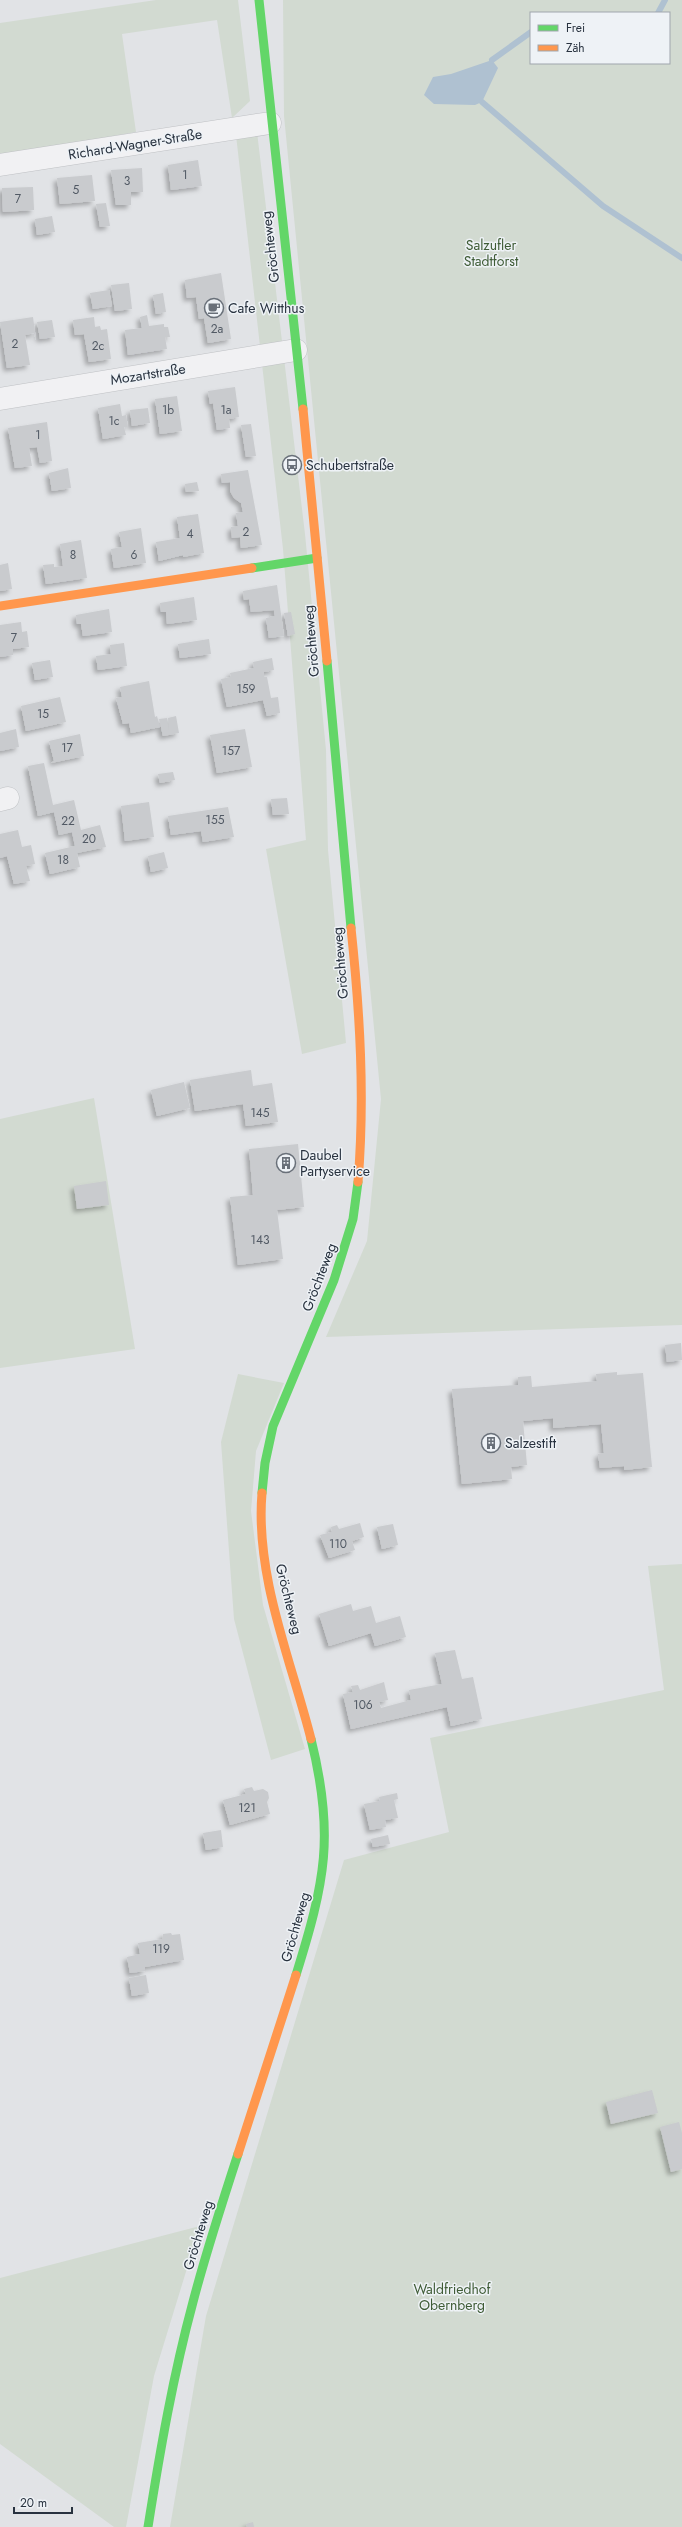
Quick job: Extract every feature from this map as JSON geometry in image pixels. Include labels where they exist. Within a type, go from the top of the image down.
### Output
[{"type":"street","name":"Gröchteweg","points":[[148,2527],[163,2433],[187,2324],[206,2254],[315,1913],[325,1862],[325,1817],[322,1788],[313,1745],[268,1579],[260,1513],[263,1471],[273,1426],[334,1282],[350,1234],[358,1189],[362,1125],[363,1100],[357,1003],[317,558],[296,350],[270,123],[259,0]]},
{"type":"street","name":"Richard-Wagner-Straße","points":[[0,165],[270,123]]},
{"type":"street","name":"Mozartstraße","points":[[0,399],[296,350]]},
{"type":"street","points":[[0,606],[317,558]]},
{"type":"green space","points":[[156,0],[238,0],[250,101],[232,118],[217,20],[122,34],[136,132],[0,156],[0,23]]},
{"type":"green space","name":"Salzufler Stadtforst","points":[[283,0],[682,0],[682,1325],[326,1337],[367,1241],[381,1099],[284,116]]},
{"type":"green space","points":[[257,132],[305,534],[326,750],[328,850],[346,1043],[302,1054],[266,849],[306,840],[283,549],[236,135]]},
{"type":"green space","points":[[94,1098],[135,1349],[0,1368],[0,1119]]},
{"type":"green space","points":[[238,1374],[284,1383],[256,1451],[251,1511],[263,1605],[305,1749],[271,1760],[234,1619],[221,1442]]},
{"type":"green space","name":"Waldfriedhof Obernberg","points":[[682,1564],[682,2527],[170,2527],[206,2316],[344,1860],[449,1832],[430,1738],[664,1690],[648,1566]]},
{"type":"green space","points":[[200,2226],[154,2376],[126,2527],[114,2527],[0,2444],[0,2278]]},
{"type":"water","points":[[492,60],[498,68],[482,102],[475,105],[434,104],[424,95],[433,77],[451,74]]},
{"type":"building","points":[[198,160],[202,186],[171,190],[168,165]]},
{"type":"building","points":[[142,168],[143,192],[131,192],[131,205],[116,205],[111,170]]},
{"type":"building","points":[[92,175],[95,201],[60,204],[57,178]]},
{"type":"building","points":[[33,187],[34,210],[3,212],[2,188]]},
{"type":"building","points":[[106,203],[110,226],[100,227],[96,204]]},
{"type":"building","points":[[52,216],[55,232],[37,235],[35,219]]},
{"type":"building","points":[[221,273],[231,339],[208,343],[204,318],[199,319],[196,297],[187,298],[185,280]]},
{"type":"building","points":[[129,283],[132,309],[115,311],[111,285]]},
{"type":"building","points":[[109,290],[112,306],[93,309],[90,293]]},
{"type":"building","points":[[163,293],[166,312],[156,314],[153,295]]},
{"type":"building","points":[[147,315],[149,326],[164,324],[164,327],[168,327],[170,337],[165,337],[167,349],[128,355],[125,330],[142,328],[140,317]]},
{"type":"building","points":[[33,317],[36,340],[34,333],[25,335],[30,365],[7,368],[0,322]]},
{"type":"building","points":[[94,317],[95,327],[100,326],[101,330],[107,329],[111,359],[89,362],[84,334],[75,335],[73,320]]},
{"type":"building","points":[[52,320],[55,337],[40,339],[37,322]]},
{"type":"building","points":[[235,387],[239,417],[229,419],[230,428],[217,430],[213,403],[210,404],[208,391]]},
{"type":"building","points":[[177,396],[182,431],[160,434],[155,399]]},
{"type":"building","points":[[120,404],[122,416],[126,415],[128,427],[124,427],[126,435],[103,439],[98,408]]},
{"type":"building","points":[[148,408],[150,423],[132,426],[130,410]]},
{"type":"building","points":[[47,422],[52,461],[40,463],[37,447],[29,448],[32,466],[15,468],[8,428]]},
{"type":"building","points":[[251,424],[256,456],[246,457],[241,425]]},
{"type":"building","points":[[68,468],[71,488],[52,491],[49,473]]},
{"type":"building","points":[[248,470],[262,545],[241,548],[240,537],[232,538],[231,527],[238,526],[236,513],[243,512],[241,503],[234,498],[230,491],[230,482],[222,483],[221,474]]},
{"type":"building","points":[[197,482],[199,491],[186,492],[185,484]]},
{"type":"building","points":[[198,514],[204,553],[183,557],[183,555],[159,561],[156,542],[180,538],[177,517]]},
{"type":"building","points":[[141,528],[146,563],[114,568],[111,549],[122,547],[119,532]]},
{"type":"building","points":[[81,540],[87,578],[46,584],[43,565],[54,564],[54,567],[63,566],[60,544]]},
{"type":"building","points":[[8,563],[12,589],[0,591],[0,565]]},
{"type":"building","points":[[277,585],[284,636],[269,638],[266,618],[275,616],[274,610],[251,612],[249,599],[244,600],[243,591]]},
{"type":"building","points":[[194,597],[197,620],[167,624],[166,612],[161,612],[160,603]]},
{"type":"building","points":[[109,609],[112,632],[83,636],[81,624],[77,624],[76,615]]},
{"type":"building","points":[[291,612],[295,634],[288,636],[284,613]]},
{"type":"building","points":[[21,622],[22,632],[27,631],[29,647],[13,649],[13,655],[0,657],[0,625]]},
{"type":"building","points":[[209,639],[211,654],[180,658],[178,644]]},
{"type":"building","points":[[124,643],[127,666],[98,670],[96,656],[111,654],[110,645]]},
{"type":"building","points":[[272,658],[274,670],[264,672],[264,677],[267,677],[271,698],[278,697],[280,713],[267,716],[263,700],[227,707],[221,679],[231,677],[230,673],[254,668],[253,662]]},
{"type":"building","points":[[50,660],[53,677],[35,680],[32,663]]},
{"type":"building","points":[[149,681],[155,717],[157,716],[160,727],[131,733],[129,723],[123,724],[116,698],[122,697],[120,687]]},
{"type":"building","points":[[60,697],[66,722],[26,731],[21,706]]},
{"type":"building","points":[[176,716],[179,733],[163,736],[159,719],[167,718],[169,730],[168,718]]},
{"type":"building","points":[[16,729],[19,747],[0,751],[0,733]]},
{"type":"building","points":[[245,729],[252,767],[217,773],[210,735]]},
{"type":"building","points":[[80,734],[84,756],[51,763],[54,761],[49,741]]},
{"type":"building","points":[[44,763],[53,805],[74,800],[81,830],[100,825],[106,847],[77,853],[80,867],[50,874],[45,853],[75,846],[72,832],[59,835],[54,812],[38,816],[28,766]]},
{"type":"building","points":[[173,772],[175,780],[160,783],[158,774]]},
{"type":"building","points":[[287,798],[289,814],[273,815],[271,799]]},
{"type":"building","points":[[149,802],[154,837],[125,841],[121,806]]},
{"type":"building","points":[[228,807],[234,837],[203,842],[201,831],[171,835],[168,816]]},
{"type":"building","points":[[18,830],[22,847],[31,845],[35,864],[26,866],[30,881],[14,884],[7,856],[0,858],[0,834]]},
{"type":"building","points":[[164,852],[168,868],[151,872],[148,856]]},
{"type":"building","points":[[251,1070],[253,1086],[272,1083],[278,1122],[246,1126],[243,1104],[195,1111],[190,1080]]},
{"type":"building","points":[[184,1082],[190,1108],[157,1116],[151,1090]]},
{"type":"building","points":[[298,1144],[304,1207],[277,1210],[283,1259],[238,1265],[230,1197],[253,1195],[249,1149]]},
{"type":"building","points":[[106,1181],[109,1205],[77,1209],[74,1186]]},
{"type":"building","points":[[681,1343],[682,1360],[667,1362],[665,1345]]},
{"type":"building","points":[[617,1372],[617,1375],[643,1373],[652,1467],[624,1470],[624,1466],[600,1468],[598,1454],[604,1453],[601,1424],[553,1428],[553,1418],[523,1421],[527,1465],[511,1467],[512,1479],[462,1484],[452,1389],[518,1385],[518,1377],[531,1376],[532,1387],[597,1381],[596,1374]]},
{"type":"building","points":[[360,1523],[364,1537],[352,1541],[355,1550],[329,1558],[320,1535],[332,1532],[331,1527],[337,1525],[339,1529]]},
{"type":"building","points":[[393,1524],[398,1545],[382,1549],[377,1527]]},
{"type":"building","points":[[351,1604],[353,1611],[371,1606],[376,1623],[400,1616],[406,1637],[375,1646],[371,1633],[329,1646],[319,1614]]},
{"type":"building","points":[[455,1650],[462,1679],[473,1677],[482,1719],[451,1726],[447,1707],[351,1729],[343,1694],[353,1692],[351,1686],[358,1685],[360,1690],[384,1682],[388,1700],[379,1702],[381,1708],[411,1700],[409,1690],[442,1684],[435,1653]]},
{"type":"building","points":[[252,1787],[254,1791],[263,1789],[268,1792],[269,1798],[267,1802],[270,1814],[230,1825],[223,1800],[246,1794],[244,1789]]},
{"type":"building","points":[[397,1793],[398,1799],[394,1800],[398,1818],[385,1820],[386,1827],[370,1830],[364,1804],[380,1801],[379,1797]]},
{"type":"building","points":[[221,1830],[223,1847],[206,1850],[203,1833]]},
{"type":"building","points":[[388,1835],[390,1844],[373,1847],[371,1839]]},
{"type":"building","points":[[171,1933],[172,1935],[180,1934],[184,1960],[145,1967],[145,1971],[130,1973],[127,1957],[140,1954],[138,1943],[162,1939],[163,1934]]},
{"type":"building","points":[[146,1975],[149,1993],[132,1996],[129,1978]]},
{"type":"building","points":[[652,2090],[658,2113],[611,2124],[606,2102]]},
{"type":"building","points":[[679,2122],[682,2133],[682,2169],[671,2172],[660,2127]]},
{"type":"building","points":[[253,2522],[254,2527],[247,2527],[246,2524]]},
{"type":"waterway","points":[[659,12],[665,0]]},
{"type":"waterway","points":[[492,60],[530,33]]},
{"type":"waterway","points":[[482,102],[603,206],[682,258]]},
{"type":"traffic: fast","points":[[259,0],[303,409]]},
{"type":"traffic: fast","points":[[252,568],[317,558]]},
{"type":"traffic: fast","points":[[327,661],[351,928]]},
{"type":"traffic: fast","points":[[262,1493],[265,1463],[273,1426],[334,1280],[353,1219],[358,1182]]},
{"type":"traffic: fast","points":[[296,1975],[314,1912],[320,1885],[323,1858],[323,1803],[311,1739]]},
{"type":"traffic: fast","points":[[148,2527],[157,2470],[179,2358],[198,2283],[238,2154]]},
{"type":"traffic: slow","points":[[303,409],[327,661]]},
{"type":"traffic: slow","points":[[0,606],[252,568]]},
{"type":"traffic: slow","points":[[351,928],[359,1023],[361,1087],[358,1182]]},
{"type":"traffic: slow","points":[[262,1493],[261,1524],[269,1586],[276,1618],[311,1739]]},
{"type":"traffic: slow","points":[[238,2154],[296,1975]]},
{"type":"place","name":"Cafe Witthus","points":[[214,308]]},
{"type":"place","name":"Schubertstraße","points":[[292,465]]},
{"type":"place","name":"Daubel Partyservice","points":[[286,1163]]},
{"type":"place","name":"Salzestift","points":[[491,1443]]}]
